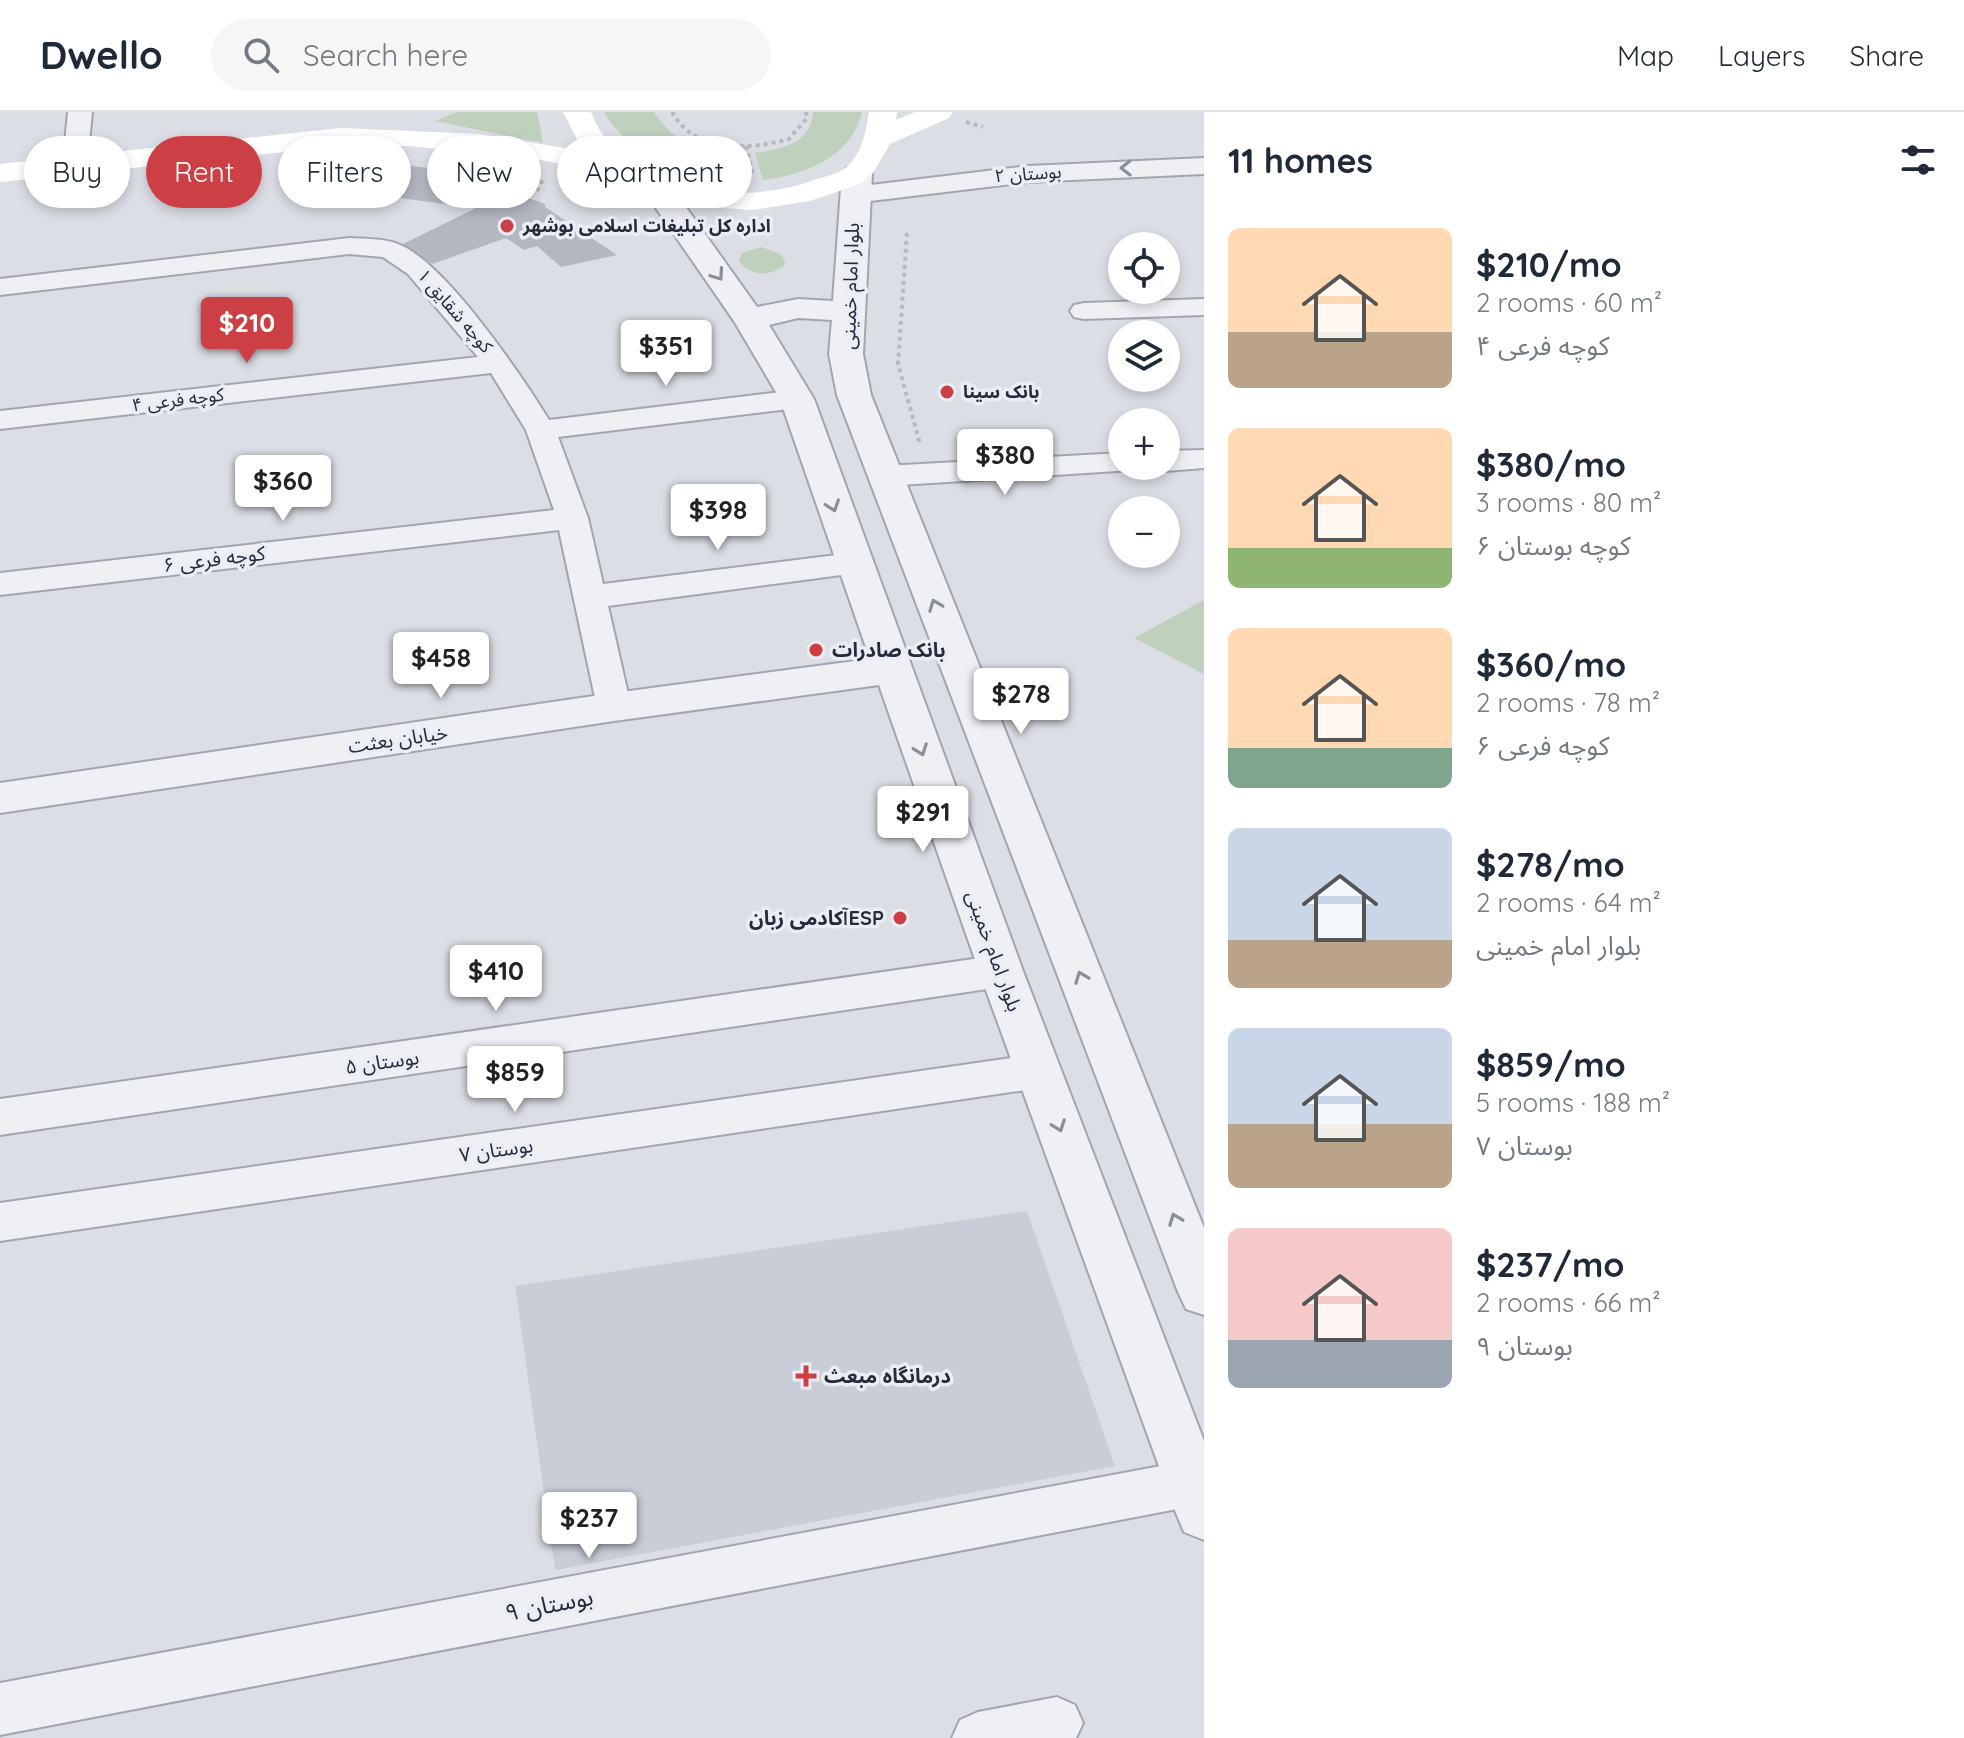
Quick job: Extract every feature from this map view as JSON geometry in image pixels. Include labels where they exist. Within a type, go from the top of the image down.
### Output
[{"type":"main road","points":[[130,137],[356,112]]},
{"type":"main road","points":[[577,112],[585,136]]},
{"type":"main road","points":[[752,200],[855,185],[882,125],[939,112]]},
{"type":"main road","points":[[0,173],[341,137],[395,124],[456,139],[557,152]]},
{"type":"main road","points":[[0,151],[24,149]]},
{"type":"street","points":[[78,136],[80,112]]},
{"type":"street","name":"بوستان ۲","points":[[855,185],[1097,169],[1204,166]]},
{"type":"street","name":"بلوار امام خمینی","points":[[855,185],[846,354],[854,395],[1204,1292]]},
{"type":"street","name":"بلوار امام خمینی","points":[[671,208],[750,321],[797,399],[853,564],[1001,971],[1198,1498]]},
{"type":"street","name":"کوچه شقایق ۱","points":[[0,287],[349,246],[390,250],[418,268],[499,363],[541,430],[572,518],[614,707]]},
{"type":"street","points":[[750,321],[778,309],[806,306],[847,313]]},
{"type":"street","points":[[1084,311],[1204,307]]},
{"type":"street","name":"کوچه فرعی ۴","points":[[0,420],[499,363]]},
{"type":"street","points":[[541,430],[797,399]]},
{"type":"street","points":[[1180,460],[1204,459]]},
{"type":"street","points":[[884,476],[1108,464]]},
{"type":"street","name":"کوچه فرعی ۶","points":[[0,584],[572,518]]},
{"type":"street","points":[[590,597],[853,564]]},
{"type":"street","name":"خیابان بعثت","points":[[0,798],[614,707],[893,670]]},
{"type":"street","name":"بوستان ۵","points":[[0,1117],[1001,971]]},
{"type":"street","name":"بوستان ۷","points":[[0,1222],[1039,1071]]},
{"type":"street","name":"بوستان ۹","points":[[0,1709],[1198,1498]]},
{"type":"street","points":[[978,1738],[1057,1723]]},
{"type":"path","points":[[672,112],[675,122],[700,140],[725,146],[761,145],[791,138],[807,118],[806,112]]},
{"type":"path","points":[[907,233],[898,364],[928,474]]},
{"type":"shaded area","name":"درمانگاه مبعث","points":[[1027,1211],[1115,1466],[555,1570],[515,1286]]},
{"type":"green space","points":[[457,112],[537,112],[543,143],[541,136],[509,136],[435,121]]},
{"type":"green space","points":[[604,112],[654,112],[676,136],[624,136]]},
{"type":"green space","points":[[813,112],[862,112],[848,141],[824,161],[794,174],[763,180],[755,153],[784,147],[801,138],[811,123]]},
{"type":"green space","points":[[761,247],[781,254],[784,266],[760,273],[743,266],[739,261],[742,253]]},
{"type":"green space","points":[[1204,600],[1204,674],[1134,638]]},
{"type":"building","name":"اداره کل تبلیغات اسلامی بوشهر","points":[[411,166],[427,168],[427,202],[411,199]]},
{"type":"building","name":"اداره کل تبلیغات اسلامی بوشهر","points":[[541,203],[617,255],[561,267],[537,246],[524,250],[506,238],[432,264],[403,244],[476,208],[541,208]]},
{"type":"place","name":"اداره کل تبلیغات اسلامی بوشهر","points":[[507,226]]},
{"type":"place","name":"بانک سینا","points":[[947,392]]},
{"type":"place","name":"بانک صادرات","points":[[816,650]]},
{"type":"place","name":"آکادمی زبانESP","points":[[900,918]]},
{"type":"place","name":"درمانگاه مبعث","points":[[806,1376]]}]
